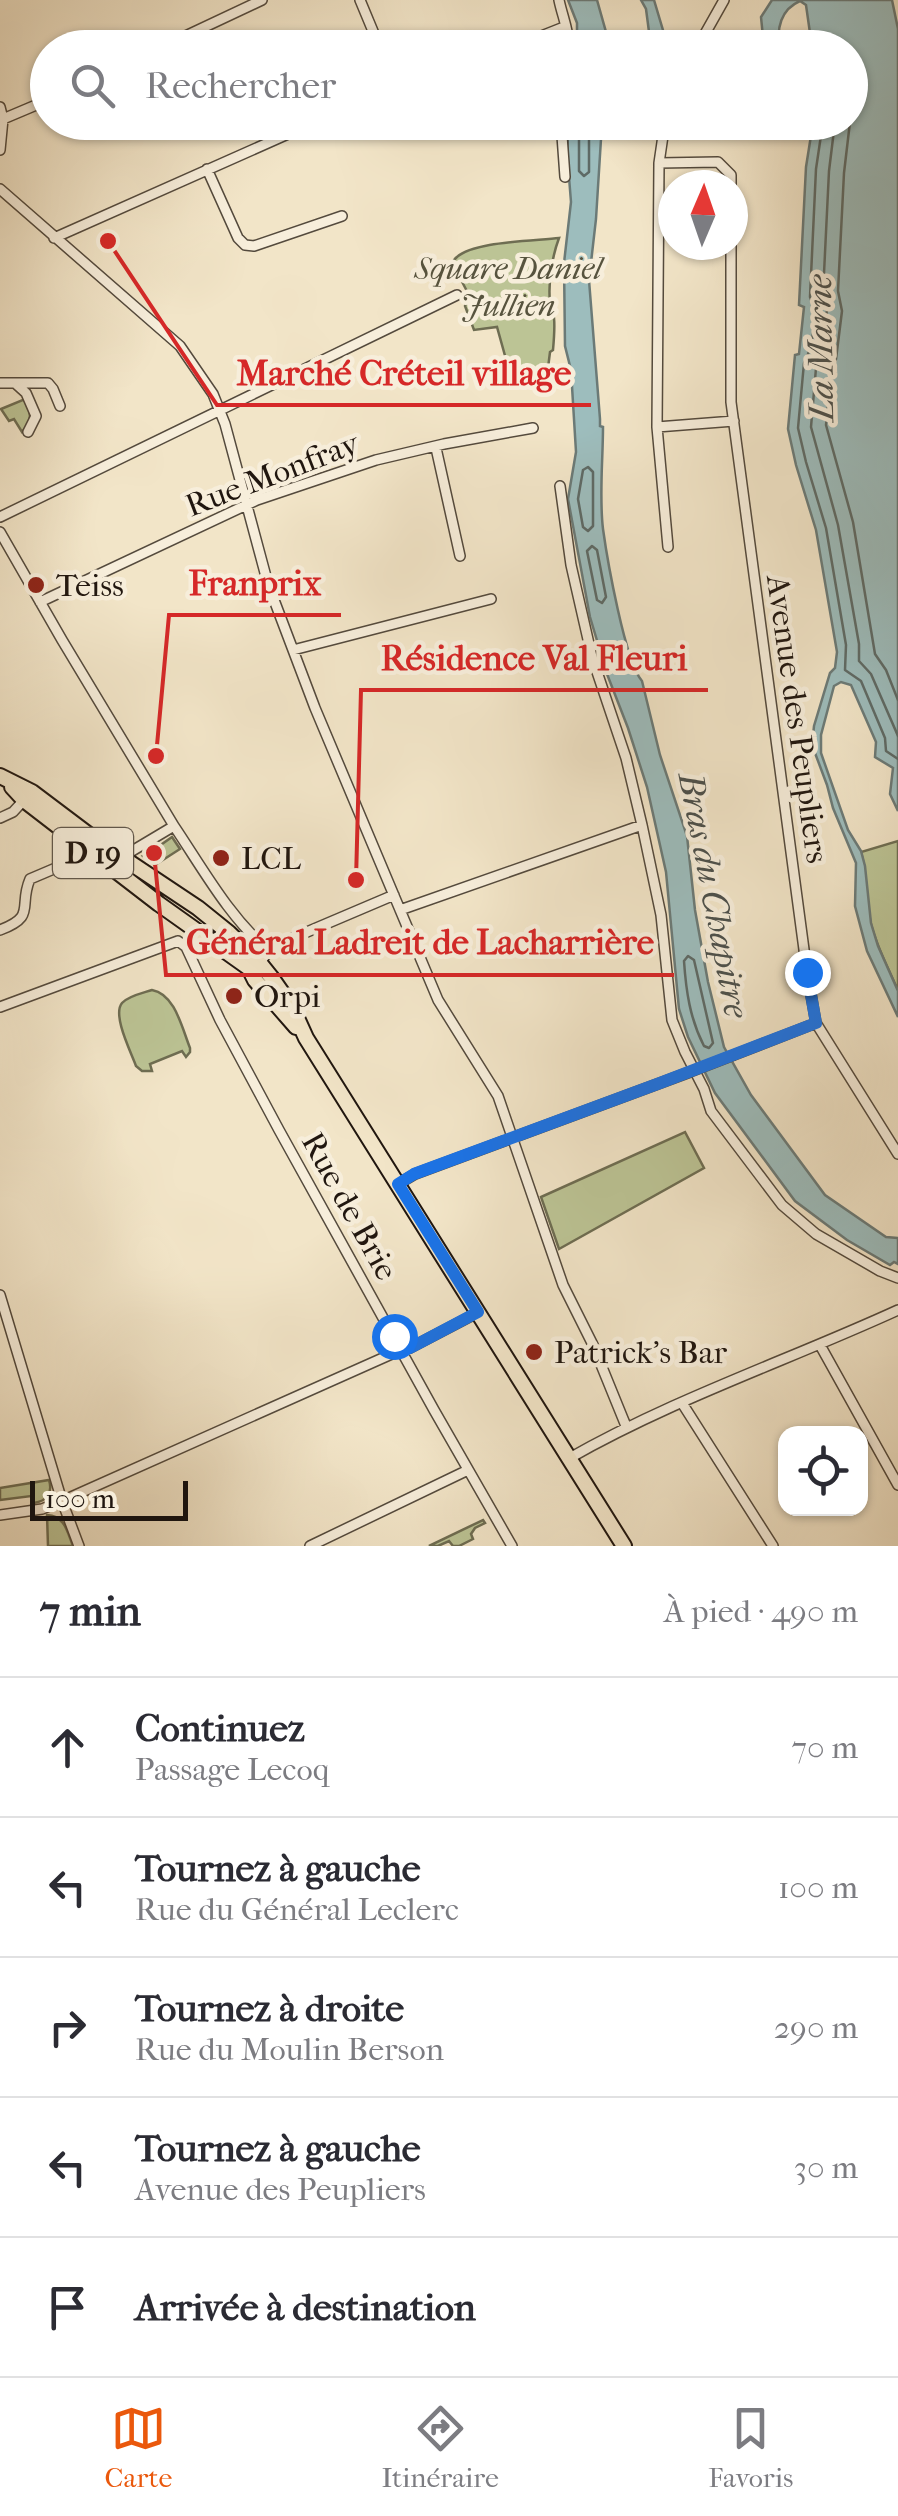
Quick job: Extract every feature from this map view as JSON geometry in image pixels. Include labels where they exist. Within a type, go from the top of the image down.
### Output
[{"type":"main road","name":"D 19","points":[[1,776],[24,800],[188,925],[259,960]]},
{"type":"main road","name":"D 19","points":[[1,776],[32,792],[198,908],[259,960],[292,1007],[306,1038],[624,1546]]},
{"type":"street","points":[[198,30],[262,0]]},
{"type":"street","points":[[360,0],[372,30]]},
{"type":"street","points":[[559,0],[564,28],[559,30]]},
{"type":"street","points":[[707,30],[724,0]]},
{"type":"street","points":[[0,108],[0,150]]},
{"type":"street","points":[[3,119],[30,108]]},
{"type":"street","points":[[54,238],[274,140]]},
{"type":"street","points":[[562,140],[564,176]]},
{"type":"street","points":[[663,140],[659,163],[657,427],[668,547]]},
{"type":"street","points":[[659,163],[718,162],[726,170]]},
{"type":"street","points":[[207,169],[238,238],[245,245],[254,246],[342,216]]},
{"type":"street","points":[[0,190],[180,346],[213,394],[268,584],[292,650],[438,1000],[498,1096],[563,1284],[593,1344],[626,1426]]},
{"type":"street","name":"Avenue des Peupliers","points":[[731,260],[731,402],[816,1023]]},
{"type":"street","points":[[0,517],[457,295]]},
{"type":"street","points":[[0,382],[48,383],[60,406]]},
{"type":"street","points":[[16,384],[26,393],[36,416],[28,432]]},
{"type":"street","points":[[657,427],[734,421]]},
{"type":"street","name":"Rue Monfray","points":[[40,602],[246,504],[376,460],[533,428]]},
{"type":"street","points":[[436,448],[460,556]]},
{"type":"street","points":[[560,486],[571,565],[592,658],[626,758],[642,824],[661,916],[672,1020],[711,1111],[782,1205],[816,1234],[898,1278]]},
{"type":"street","points":[[0,532],[174,826],[252,937],[259,960],[274,946],[394,895]]},
{"type":"street","points":[[292,650],[490,599]]},
{"type":"street","points":[[0,818],[24,800]]},
{"type":"street","points":[[400,910],[642,824]]},
{"type":"street","points":[[122,857],[174,826]]},
{"type":"street","points":[[0,930],[24,915],[30,879],[77,859],[87,848]]},
{"type":"street","points":[[0,1007],[178,941],[198,908]]},
{"type":"street","name":"Rue de Brie","points":[[178,941],[186,947],[220,1020],[512,1546]]},
{"type":"street","points":[[398,1184],[414,1174],[816,1023],[898,1154]]},
{"type":"street","points":[[0,1295],[79,1546]]},
{"type":"street","points":[[568,1459],[626,1426],[898,1310]]},
{"type":"street","points":[[0,1516],[42,1509],[62,1501],[410,1348],[478,1312]]},
{"type":"street","points":[[820,1346],[898,1485]]},
{"type":"street","points":[[682,1403],[773,1546]]},
{"type":"street","points":[[310,1546],[468,1470]]},
{"type":"green space","name":"Square Daniel Jullien","points":[[559,238],[550,278],[554,330],[548,368],[509,370],[497,327],[474,330],[465,306],[469,295],[459,276],[452,277],[453,262],[462,254],[487,245]]},
{"type":"green space","points":[[25,399],[30,416],[22,432],[1,409]]},
{"type":"green space","points":[[172,837],[180,849],[155,865],[143,856],[149,853],[154,858],[159,853],[155,849]]},
{"type":"green space","points":[[898,841],[898,991],[871,924],[861,852]]},
{"type":"green space","points":[[152,990],[172,1005],[190,1052],[186,1057],[182,1051],[150,1064],[152,1071],[142,1071],[136,1066],[119,1016],[122,1003],[128,998]]},
{"type":"green space","points":[[685,1132],[704,1168],[559,1249],[541,1197]]},
{"type":"green space","points":[[49,1480],[49,1492],[39,1502],[34,1503],[31,1496],[0,1500],[0,1488]]},
{"type":"green space","points":[[47,1515],[62,1521],[73,1546],[48,1546]]},
{"type":"green space","points":[[483,1520],[485,1523],[471,1534],[473,1539],[459,1546],[449,1541],[429,1546]]},
{"type":"water","points":[[568,0],[597,0],[605,30],[577,30]]},
{"type":"water","points":[[641,0],[654,0],[663,30],[649,30]]},
{"type":"water","name":"La Marne","points":[[772,0],[892,0],[898,29],[898,811],[890,794],[893,768],[875,757],[876,742],[851,685],[841,682],[834,686],[821,735],[821,753],[848,830],[861,851],[871,923],[898,991],[898,1017],[867,951],[855,906],[856,863],[812,745],[814,726],[837,652],[816,530],[788,429],[804,307],[799,305],[810,140],[868,140],[868,30],[810,30],[806,5],[800,1],[788,9],[779,30],[762,30],[761,17]]},
{"type":"water","points":[[568,140],[601,140],[589,280],[603,427],[603,529],[623,632],[642,681],[660,755],[687,836],[695,910],[724,1047],[751,1095],[825,1195],[886,1237],[898,1238],[898,1264],[890,1265],[847,1240],[795,1201],[715,1093],[679,1009],[666,872],[647,787],[590,617],[568,499],[576,452],[571,370],[565,346],[564,263],[571,202]]},
{"type":"place","name":"Marché Créteil village","points":[[108,241]]},
{"type":"place","name":"Teiss","points":[[36,585]]},
{"type":"place","name":"Franprix","points":[[156,756]]},
{"type":"place","name":"Général Ladreit de Lacharrière","points":[[154,853]]},
{"type":"place","name":"LCL","points":[[221,858]]},
{"type":"place","name":"Résidence Val Fleuri","points":[[356,880]]},
{"type":"place","name":"Orpi","points":[[234,996]]},
{"type":"place","name":"Patrick's Bar","points":[[534,1352]]},
{"type":"route","points":[[394,1336],[401,1350],[410,1348],[478,1312],[398,1184],[414,1174],[816,1023],[807,972]]},
{"type":"water label","name":"Bras du Chapitre","points":[[714,895]]}]
